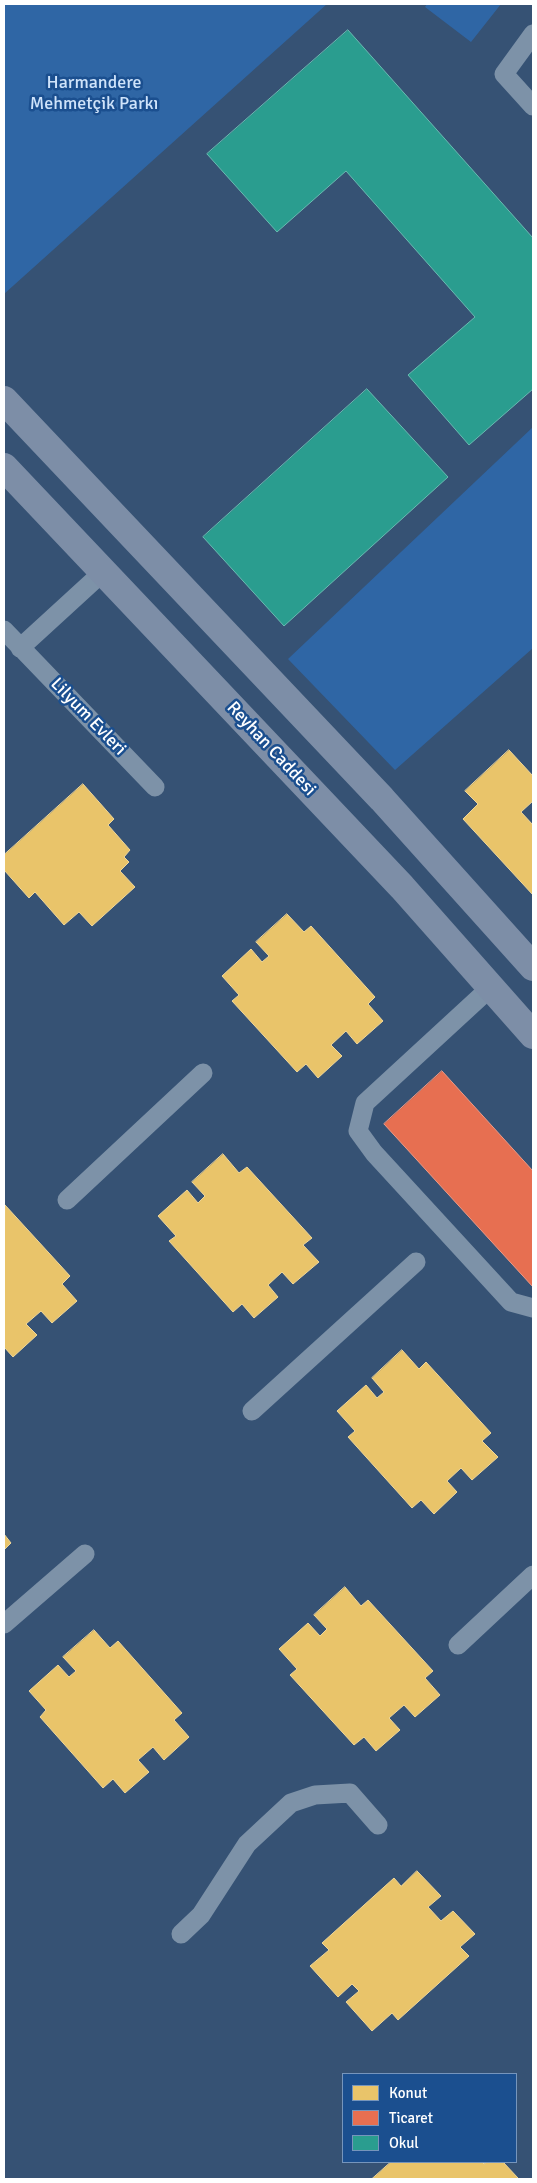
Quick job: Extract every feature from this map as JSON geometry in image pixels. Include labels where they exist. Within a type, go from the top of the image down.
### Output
[{"type":"main road","points":[[4,400],[382,799],[533,967]]},
{"type":"main road","name":"Reyhan Caddesi","points":[[4,467],[402,887],[533,1035]]},
{"type":"lane","points":[[533,34],[504,74],[533,106]]},
{"type":"lane","points":[[20,648],[104,572]]},
{"type":"lane","name":"Lilyum Evleri","points":[[4,630],[155,787]]},
{"type":"lane","points":[[491,987],[365,1103],[358,1131],[374,1153],[511,1302],[533,1308]]},
{"type":"lane","points":[[67,1200],[203,1073]]},
{"type":"lane","points":[[252,1411],[416,1262]]},
{"type":"lane","points":[[4,1624],[84,1554]]},
{"type":"lane","points":[[458,1645],[533,1575]]},
{"type":"lane","points":[[181,1934],[201,1915],[247,1844],[291,1803],[315,1795],[350,1793],[378,1825]]},
{"type":"green space","name":"Harmandere Mehmetçik Parkı","points":[[4,4],[327,4],[4,294]]},
{"type":"green space","points":[[427,4],[501,4],[471,42],[425,7]]},
{"type":"green space","points":[[533,427],[533,648],[395,770],[288,659]]},
{"type":"building: Konut","points":[[509,750],[533,776],[533,801],[521,812],[533,825],[533,895],[463,819],[478,804],[465,791]]},
{"type":"building: Konut","points":[[83,784],[114,819],[108,825],[130,850],[124,857],[129,862],[120,871],[135,887],[92,926],[79,912],[64,925],[35,892],[29,898],[4,870],[4,855]]},
{"type":"building: Konut","points":[[287,914],[304,932],[311,926],[375,997],[368,1004],[383,1021],[357,1044],[346,1031],[331,1045],[342,1056],[318,1078],[306,1064],[297,1072],[232,1001],[239,995],[222,976],[251,949],[262,962],[269,956],[256,942]]},
{"type":"building: Konut","points":[[223,1154],[239,1173],[247,1167],[312,1238],[303,1245],[319,1262],[293,1284],[282,1272],[268,1285],[278,1297],[254,1318],[242,1304],[233,1312],[169,1241],[176,1236],[158,1216],[187,1190],[198,1203],[205,1196],[192,1182]]},
{"type":"building: Konut","points":[[5,1205],[70,1276],[62,1284],[77,1301],[52,1323],[41,1311],[26,1324],[37,1335],[13,1357],[4,1347]]},
{"type":"building: Konut","points":[[402,1350],[419,1369],[426,1362],[491,1433],[482,1441],[498,1457],[472,1480],[461,1468],[447,1481],[457,1492],[434,1514],[421,1500],[412,1508],[348,1437],[355,1431],[337,1411],[366,1385],[377,1398],[384,1392],[372,1378]]},
{"type":"building: Konut","points":[[4,1534],[11,1543],[4,1550]]},
{"type":"building: Konut","points":[[345,1587],[361,1606],[368,1600],[433,1671],[425,1678],[440,1695],[415,1717],[404,1705],[389,1718],[400,1730],[376,1751],[364,1737],[354,1745],[290,1675],[297,1669],[279,1649],[308,1623],[320,1636],[327,1629],[314,1615]]},
{"type":"building: Konut","points":[[94,1630],[110,1648],[118,1641],[182,1713],[174,1720],[189,1737],[164,1760],[153,1747],[138,1760],[149,1772],[125,1793],[113,1779],[103,1788],[40,1717],[46,1710],[29,1691],[58,1665],[69,1677],[76,1671],[63,1657]]},
{"type":"building: Konut","points":[[417,1871],[441,1896],[428,1907],[441,1921],[453,1911],[475,1934],[460,1947],[469,1956],[398,2020],[392,2013],[372,2031],[346,2002],[359,1991],[352,1984],[338,1997],[310,1966],[329,1950],[322,1943],[394,1878],[401,1886]]},
{"type":"building: Konut","points":[[390,2163],[504,2163],[518,2178],[516,2179],[372,2179]]},
{"type":"building: Ticaret","points":[[442,1071],[533,1171],[533,1287],[384,1124]]},
{"type":"building: Okul","points":[[348,30],[533,238],[533,389],[469,445],[408,375],[475,317],[346,171],[277,232],[207,154]]},
{"type":"building: Okul","points":[[367,389],[448,477],[284,626],[203,537]]}]
